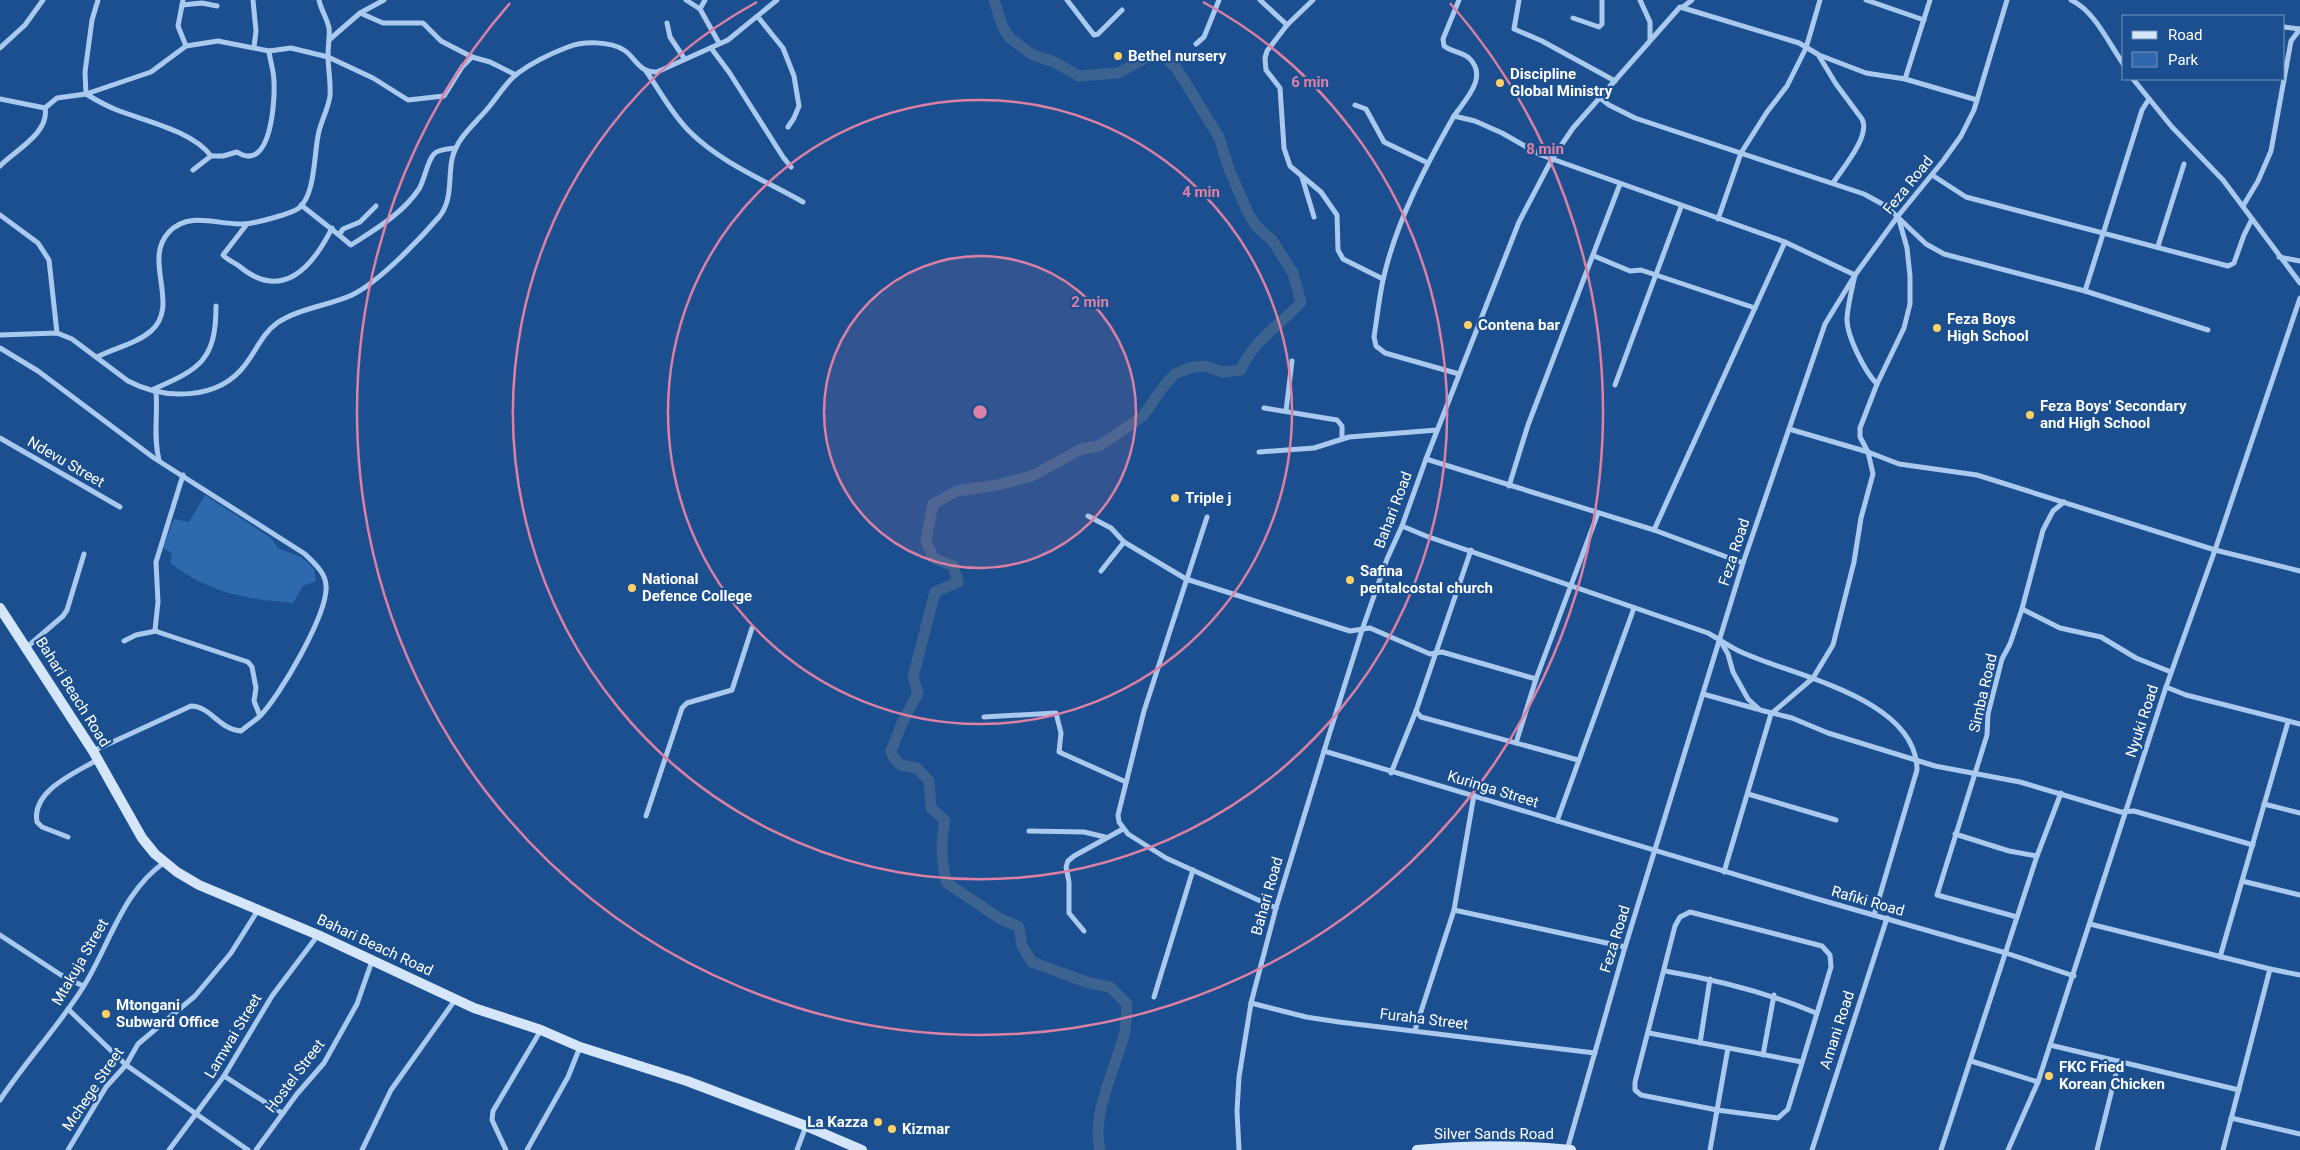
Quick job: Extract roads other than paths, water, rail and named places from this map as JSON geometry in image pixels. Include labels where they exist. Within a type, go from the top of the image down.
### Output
[{"type":"street","points":[[0,48],[25,25],[43,0]]},
{"type":"street","points":[[86,94],[85,72],[92,20],[98,0]]},
{"type":"street","points":[[253,0],[256,31],[254,47]]},
{"type":"street","points":[[96,357],[138,340],[158,322],[164,298],[159,281],[160,245],[172,229],[187,221],[200,219],[248,224],[298,209],[301,205],[310,188],[318,135],[330,98],[329,40],[325,13],[319,0]]},
{"type":"street","points":[[329,40],[360,13],[384,0]]},
{"type":"street","points":[[686,0],[700,9],[719,44]]},
{"type":"street","points":[[700,9],[705,0]]},
{"type":"street","points":[[646,71],[657,72],[736,35],[777,0]]},
{"type":"street","points":[[1067,0],[1094,35],[1098,34],[1122,10]]},
{"type":"street","points":[[1196,44],[1204,37],[1219,0]]},
{"type":"street","points":[[1260,0],[1287,25]]},
{"type":"street","points":[[1313,0],[1287,25],[1267,51],[1264,65],[1280,88],[1284,148],[1290,166],[1321,192],[1337,215],[1338,250],[1344,259],[1383,280]]},
{"type":"street","points":[[1459,0],[1443,39],[1444,46],[1470,59],[1477,72],[1475,87],[1454,116],[1428,163],[1406,210],[1383,280],[1374,337],[1376,346],[1385,353],[1459,374]]},
{"type":"street","points":[[1519,0],[1513,25],[1514,29],[1542,41],[1615,81]]},
{"type":"street","points":[[1574,18],[1599,27],[1602,24],[1602,0]]},
{"type":"street","points":[[1640,0],[1650,22],[1650,39]]},
{"type":"street","name":"Bahari Road","points":[[1239,1150],[1237,1111],[1239,1077],[1251,1003],[1276,908],[1362,630],[1387,559],[1402,526],[1459,374],[1519,222],[1552,159],[1573,128],[1674,11],[1692,0]]},
{"type":"street","points":[[1718,219],[1740,153],[1766,112],[1787,86],[1806,48],[1820,0]]},
{"type":"street","points":[[1866,0],[1924,20]]},
{"type":"street","points":[[1905,79],[1930,0]]},
{"type":"street","name":"Feza Road","points":[[1567,1150],[1625,948],[1743,563],[1825,324],[1855,275],[1898,216],[1961,136],[1977,100],[2007,0]]},
{"type":"street","points":[[2070,0],[2084,8],[2092,17],[2122,62]]},
{"type":"street","points":[[186,46],[178,26],[182,2],[218,6]]},
{"type":"street","points":[[1683,7],[1798,43],[1819,55],[1866,74],[1905,79],[1977,100]]},
{"type":"street","points":[[360,13],[383,23],[422,23],[441,41],[472,57],[490,62],[516,75]]},
{"type":"street","points":[[758,17],[782,48],[794,76],[799,106],[788,127]]},
{"type":"street","points":[[667,23],[670,37],[684,58]]},
{"type":"street","points":[[2285,27],[2300,29],[2291,41],[2285,74]]},
{"type":"street","points":[[45,108],[57,98],[86,94],[151,72],[186,46],[218,41],[269,51],[291,48],[328,56],[373,78],[403,98],[413,101],[444,96],[462,67],[472,57]]},
{"type":"street","points":[[0,335],[57,333],[72,339],[128,381],[152,389],[192,394],[219,386],[238,373],[264,337],[278,323],[292,316],[352,295],[364,288],[408,250],[446,207],[449,197],[452,159],[466,131],[516,75],[569,46],[582,43],[617,46],[626,51],[646,71],[665,101],[688,130],[718,156],[803,202]]},
{"type":"street","points":[[711,48],[729,72],[791,167]]},
{"type":"street","points":[[193,170],[211,156],[223,156],[237,152],[252,157],[261,152],[270,128],[274,82],[269,51]]},
{"type":"street","points":[[1819,55],[1836,84],[1862,119],[1865,126],[1860,142],[1833,183]]},
{"type":"street","points":[[2134,80],[2172,127],[2211,166],[2300,283]]},
{"type":"street","points":[[2243,206],[2258,181],[2271,151],[2284,80]]},
{"type":"street","points":[[86,94],[107,106],[168,128],[193,141],[211,156]]},
{"type":"street","points":[[1600,98],[1609,105],[1635,118],[1864,194],[1886,206],[1926,244],[1944,254],[2085,291],[2208,330]]},
{"type":"street","points":[[0,99],[45,108]]},
{"type":"street","points":[[2085,291],[2142,110],[2149,99]]},
{"type":"street","points":[[1355,105],[1366,109],[1384,142],[1428,163]]},
{"type":"street","points":[[0,166],[38,130],[47,116],[45,108]]},
{"type":"street","points":[[1454,116],[1484,125],[1552,159],[1681,207],[1784,242],[1855,275],[1847,320],[1854,344],[1869,376],[1877,384]]},
{"type":"street","points":[[301,205],[351,245],[392,220],[419,189],[433,154],[456,148]]},
{"type":"street","points":[[2158,246],[2184,164]]},
{"type":"street","points":[[1932,175],[1966,197],[2231,266],[2234,263],[2252,219]]},
{"type":"street","points":[[1302,177],[1314,217]]},
{"type":"street","points":[[1508,486],[1528,425],[1620,184]]},
{"type":"street","points":[[339,235],[348,227],[360,222],[376,206]]},
{"type":"street","points":[[1615,386],[1681,207]]},
{"type":"street","points":[[0,215],[38,244],[49,260],[57,333]]},
{"type":"street","points":[[1724,872],[1771,714],[1813,678],[1833,645],[1854,562],[1861,518],[1873,474],[1868,452],[1860,436],[1860,428],[1877,384],[1904,328],[1910,304],[1907,248],[1898,216]]},
{"type":"street","points":[[248,224],[223,255],[245,272],[269,282],[284,279],[304,270],[322,246],[332,228]]},
{"type":"street","points":[[1654,530],[1784,242]]},
{"type":"street","points":[[1594,256],[1630,271],[1641,270],[1755,308]]},
{"type":"street","points":[[2279,257],[2300,261]]},
{"type":"street","name":"Nyuki Road","points":[[2008,1150],[2038,1082],[2074,976],[2166,686],[2215,550],[2300,298]]},
{"type":"street","points":[[152,389],[179,379],[191,372],[200,363],[214,341],[216,306]]},
{"type":"street","points":[[0,348],[38,371],[159,460],[305,554],[322,572],[326,585],[320,613],[286,679],[260,716],[240,731],[225,727],[202,709],[191,706],[95,755],[42,797],[36,811],[36,822],[42,827],[68,838]]},
{"type":"street","points":[[1286,411],[1292,361]]},
{"type":"street","points":[[152,389],[156,392],[157,402],[155,442],[159,460]]},
{"type":"street","points":[[1264,408],[1337,420],[1342,426],[1342,439]]},
{"type":"street","points":[[1789,429],[1868,452],[1899,464],[1978,476],[2215,550],[2299,571],[2300,564]]},
{"type":"street","points":[[1259,452],[1314,448],[1349,437],[1437,430]]},
{"type":"street","name":"Ndevu Street","points":[[0,438],[120,507]]},
{"type":"street","points":[[1426,459],[1654,530],[1743,563]]},
{"type":"street","points":[[156,631],[154,627],[158,602],[156,562],[183,476]]},
{"type":"street","name":"Simba Road","points":[[2017,917],[1938,895],[1955,834],[1987,735],[1988,714],[2002,659],[2010,644],[2022,609],[2043,530],[2053,512],[2064,502]]},
{"type":"street","points":[[1516,742],[1536,679],[1598,513]]},
{"type":"street","points":[[1088,516],[1111,528],[1124,542],[1186,579],[1350,630],[1370,628],[1430,654],[1442,652],[1536,679]]},
{"type":"street","points":[[1207,516],[1144,711],[1118,815],[1123,829],[1166,858],[1276,908]]},
{"type":"street","points":[[1402,526],[1426,536],[1708,633],[1740,652],[1813,678],[1870,705],[1894,720],[1908,737],[1917,760],[1917,770],[1874,915]]},
{"type":"street","points":[[1101,571],[1124,542]]},
{"type":"street","points":[[1391,773],[1416,711],[1471,550]]},
{"type":"street","points":[[27,647],[63,616],[67,610],[84,554]]},
{"type":"street","name":"Bahari Beach Road","points":[[0,608],[27,647],[95,755],[142,838],[165,862],[199,884],[372,960],[474,1008],[541,1030],[580,1047],[687,1081],[806,1126],[862,1150]]},
{"type":"street","points":[[1556,821],[1634,608]]},
{"type":"street","points":[[2022,609],[2060,628],[2101,637],[2136,658],[2171,672]]},
{"type":"street","points":[[646,816],[682,708],[687,703],[732,690],[752,628]]},
{"type":"street","points":[[124,641],[136,635],[156,631],[248,662],[252,667],[256,688],[254,701],[260,716]]},
{"type":"street","points":[[1720,640],[1728,654],[1732,672],[1748,699],[1760,710]]},
{"type":"street","points":[[2166,686],[2186,695],[2300,724]]},
{"type":"street","points":[[1703,694],[1771,714],[1792,718],[1828,733],[1935,766],[1974,774],[1992,775],[2061,793],[2121,812],[2134,811],[2252,845]]},
{"type":"street","points":[[1416,711],[1421,717],[1578,760]]},
{"type":"street","points":[[984,717],[1056,712],[1061,733],[1058,752],[1126,782]]},
{"type":"street","points":[[2220,957],[2288,722]]},
{"type":"street","name":"Kuringa Street","points":[[1324,751],[1391,773],[1474,795],[1655,850]]},
{"type":"street","points":[[1942,1150],[2037,856],[2061,793]]},
{"type":"street","points":[[1748,794],[1836,820]]},
{"type":"street","points":[[1415,1030],[1454,910],[1474,795]]},
{"type":"street","points":[[2264,804],[2300,813]]},
{"type":"street","points":[[1084,931],[1069,912],[1066,867],[1068,861],[1105,837],[1123,829]]},
{"type":"street","points":[[1029,830],[1084,832],[1105,837]]},
{"type":"street","points":[[1955,834],[2037,856]]},
{"type":"street","name":"Rafiki Road","points":[[1655,850],[1724,872],[2006,953],[2074,976]]},
{"type":"street","name":"Mtakuja Street","points":[[0,1100],[84,986],[142,880],[165,862]]},
{"type":"street","points":[[1154,997],[1193,870]]},
{"type":"street","points":[[2242,881],[2300,896]]},
{"type":"street","name":"Mchege Street","points":[[68,1150],[106,1087],[126,1065],[138,1044],[195,996],[231,953],[258,910]]},
{"type":"street","points":[[1454,910],[1625,948]]},
{"type":"street","points":[[1690,912],[1822,946],[1830,955],[1830,967],[1816,1013],[1788,1109],[1782,1116],[1774,1118],[1717,1110],[1638,1093],[1635,1082],[1677,921],[1680,917],[1690,912]]},
{"type":"street","name":"Amani Road","points":[[1812,1150],[1887,918]]},
{"type":"street","points":[[2090,924],[2270,970],[2300,975]]},
{"type":"street","points":[[0,935],[61,975],[84,986]]},
{"type":"street","name":"Lamwai Street","points":[[169,1150],[224,1076],[257,1018],[318,936]]},
{"type":"street","name":"Hostel Street","points":[[256,1150],[282,1114],[324,1063],[357,1004],[372,960]]},
{"type":"street","points":[[2223,1150],[2270,970]]},
{"type":"street","points":[[1665,971],[1710,979],[1774,996],[1816,1013]]},
{"type":"street","points":[[1700,1043],[1710,979]]},
{"type":"street","points":[[1763,1054],[1774,996]]},
{"type":"street","points":[[362,1150],[391,1090],[456,1000]]},
{"type":"street","name":"Furaha Street","points":[[1251,1003],[1306,1017],[1595,1053]]},
{"type":"street","points":[[68,1009],[126,1065],[196,1116],[248,1150]]},
{"type":"street","points":[[506,1150],[492,1120],[493,1111],[541,1030]]},
{"type":"street","points":[[1649,1033],[1802,1062]]},
{"type":"street","points":[[2050,1045],[2239,1090]]},
{"type":"street","points":[[527,1150],[568,1077],[580,1047]]},
{"type":"street","points":[[1710,1150],[1728,1048]]},
{"type":"street","points":[[1971,1061],[2038,1082]]},
{"type":"street","points":[[2097,1150],[2119,1061]]},
{"type":"street","points":[[224,1076],[282,1114]]},
{"type":"street","points":[[2231,1118],[2300,1134]]},
{"type":"street","points":[[797,1150],[806,1126]]},
{"type":"street","name":"Silver Sands Road","points":[[1417,1150],[1444,1147],[1571,1150]]},
{"type":"waterway","points":[[994,0],[1003,28],[1010,38],[1031,54],[1054,62],[1079,76],[1118,73],[1146,58],[1165,57],[1177,69],[1219,137],[1229,169],[1248,213],[1257,227],[1272,240],[1293,273],[1301,302],[1260,341],[1246,359],[1241,370],[1223,372],[1204,366],[1189,368],[1175,374],[1163,387],[1143,416],[1099,446],[1081,449],[1032,476],[997,485],[957,491],[933,504],[926,540],[933,558],[953,566],[958,582],[935,592],[913,677],[918,693],[902,723],[891,751],[894,758],[901,765],[917,768],[929,781],[931,808],[945,821],[942,836],[942,852],[947,883],[999,918],[1019,927],[1022,946],[1032,962],[1086,982],[1110,987],[1127,1004],[1125,1031],[1101,1108],[1098,1137],[1100,1150]]},
{"type":"place","name":"Bethel nursery","points":[[1118,56]]},
{"type":"place","name":"Discipline Global Ministry","points":[[1500,83]]},
{"type":"place","name":"Contena bar","points":[[1468,325]]},
{"type":"place","name":"Feza Boys High School","points":[[1937,328]]},
{"type":"place","name":"Feza Boys' Secondary and High School","points":[[2030,415]]},
{"type":"place","name":"Triple j","points":[[1175,498]]},
{"type":"place","name":"Safina pentalcostal church","points":[[1350,580]]},
{"type":"place","name":"National Defence College","points":[[632,588]]},
{"type":"place","name":"Mtongani Subward Office","points":[[106,1014]]},
{"type":"place","name":"FKC Fried Korean Chicken","points":[[2049,1076]]},
{"type":"place","name":"La Kazza","points":[[878,1122]]},
{"type":"place","name":"Kizmar","points":[[892,1129]]}]
